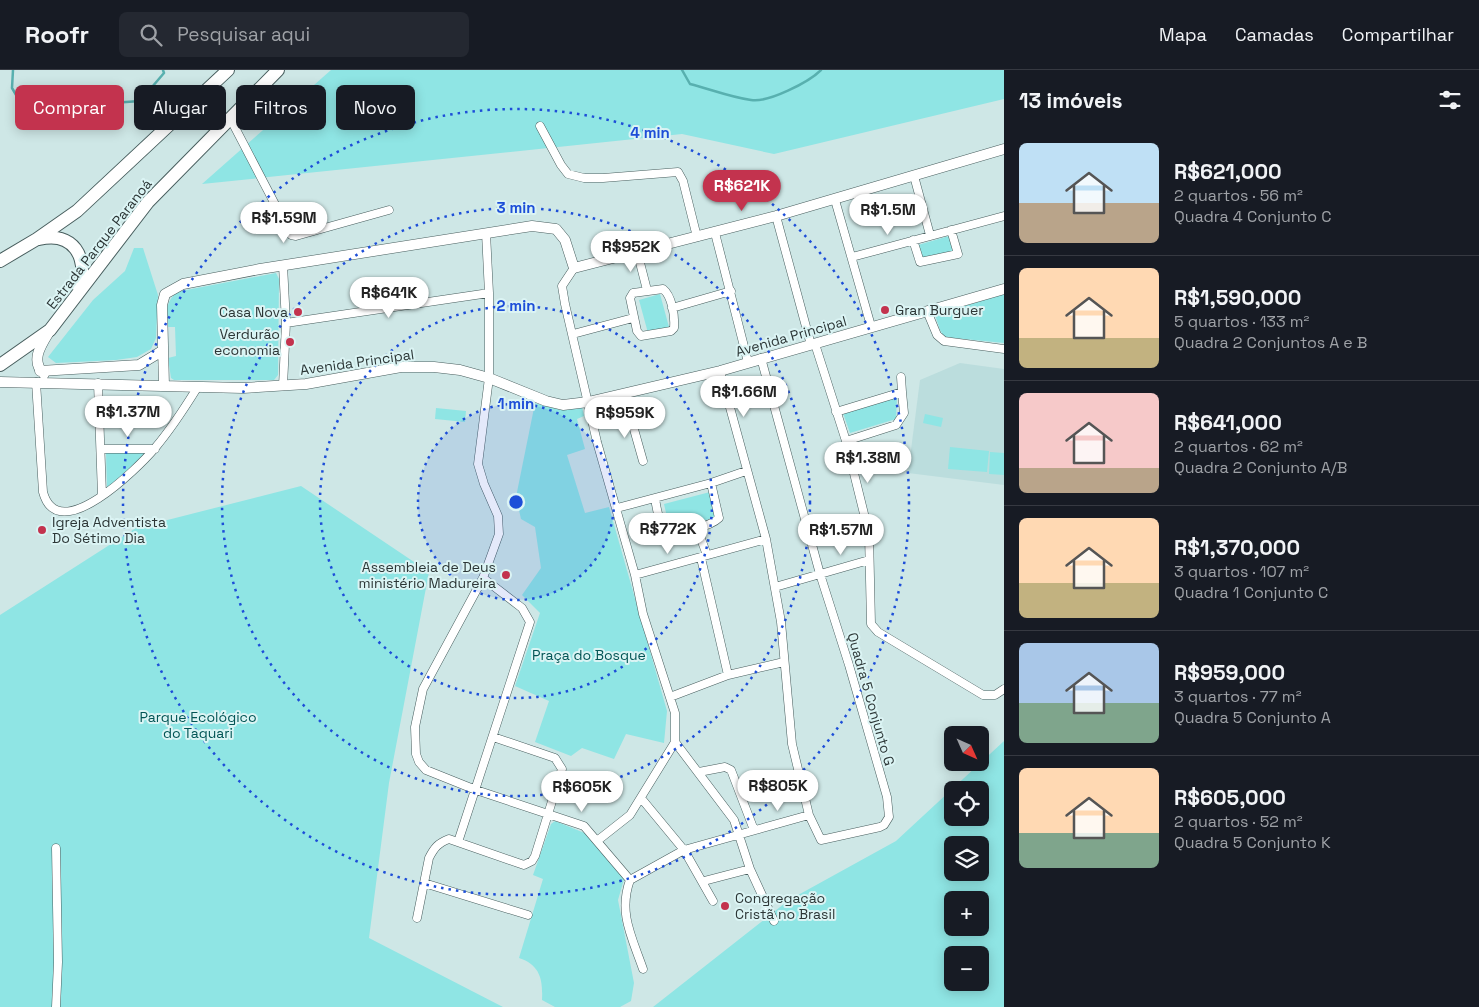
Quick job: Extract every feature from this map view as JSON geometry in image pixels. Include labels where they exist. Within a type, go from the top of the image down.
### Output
[{"type":"main road","name":"Estrada Parque Paranoá","points":[[0,261],[37,239],[76,211],[228,70]]},
{"type":"main road","name":"Estrada Parque Paranoá","points":[[0,365],[50,330],[148,202],[278,70]]},
{"type":"main road","points":[[37,239],[54,237],[71,244],[78,251],[83,270],[77,295]]},
{"type":"street","points":[[230,118],[291,235],[296,236],[349,223],[389,210]]},
{"type":"street","points":[[540,126],[561,165],[568,174],[584,178],[603,178],[678,172],[684,180],[697,237]]},
{"type":"street","points":[[597,841],[623,822],[641,798],[675,742],[675,713],[652,646],[635,575],[588,402],[562,286],[574,268],[835,200],[1004,149]]},
{"type":"street","points":[[914,176],[930,235]]},
{"type":"street","points":[[835,200],[871,326]]},
{"type":"street","points":[[776,216],[813,344],[846,441],[869,534],[871,624],[874,628],[983,695],[996,695],[1004,689]]},
{"type":"street","points":[[852,257],[1004,216]]},
{"type":"street","points":[[164,386],[162,305],[166,294],[171,289],[183,284],[283,265],[532,226],[556,229],[565,240],[574,268]]},
{"type":"street","points":[[913,240],[920,262],[958,254],[951,230]]},
{"type":"street","points":[[714,233],[731,291],[748,362]]},
{"type":"street","points":[[486,234],[489,293],[489,378],[478,464],[484,484],[498,516],[499,534],[483,578],[422,689],[414,738],[419,762],[426,770],[476,790],[584,826],[630,880]]},
{"type":"street","points":[[637,251],[647,290]]},
{"type":"street","points":[[283,265],[286,323],[283,386]]},
{"type":"street","name":"Avenida Principal","points":[[0,382],[98,383],[196,388],[283,386],[409,367],[448,368],[489,378],[563,405],[588,402],[720,371],[1004,289]]},
{"type":"street","points":[[647,290],[665,290],[672,308],[673,330],[641,336],[636,331],[630,298],[633,293],[647,290]]},
{"type":"street","points":[[672,308],[731,291]]},
{"type":"street","points":[[286,323],[489,293]]},
{"type":"street","points":[[927,311],[937,335],[944,340],[1004,349]]},
{"type":"street","points":[[573,334],[633,318]]},
{"type":"street","points":[[50,330],[39,348],[37,362],[40,371],[52,382]]},
{"type":"street","points":[[40,371],[139,365],[162,351]]},
{"type":"street","name":"Quadra 5 Conjunto G","points":[[760,358],[820,574],[849,665],[890,809],[889,818],[880,827],[827,839],[819,838],[809,815]]},
{"type":"street","points":[[642,969],[625,915],[624,899],[630,880],[684,850],[809,815],[792,744],[781,622],[766,538],[720,371]]},
{"type":"street","points":[[846,441],[896,425],[904,413],[900,377]]},
{"type":"street","points":[[36,382],[43,492],[47,502],[56,510],[72,512],[83,508],[135,469],[155,449],[178,420],[196,388]]},
{"type":"street","points":[[98,383],[102,495]]},
{"type":"street","points":[[836,412],[902,392]]},
{"type":"street","points":[[624,394],[643,461]]},
{"type":"street","points":[[101,449],[155,449]]},
{"type":"street","points":[[617,508],[711,483],[746,471]]},
{"type":"street","points":[[655,499],[660,518],[667,530],[675,532],[698,528],[718,518],[711,483]]},
{"type":"street","points":[[698,528],[728,675]]},
{"type":"street","points":[[635,575],[766,538]]},
{"type":"street","points":[[775,587],[869,560]]},
{"type":"street","points":[[458,842],[530,622],[522,608],[483,578]]},
{"type":"street","points":[[670,697],[728,675],[784,662]]},
{"type":"street","points":[[417,918],[427,867],[433,849],[445,841],[458,842],[517,864],[527,864],[535,856],[562,769],[561,764],[555,758],[493,737]]},
{"type":"street","points":[[675,742],[727,809],[740,834],[750,869],[774,921]]},
{"type":"street","points":[[699,772],[729,767],[734,773],[754,830]]},
{"type":"street","points":[[641,798],[684,850],[704,881],[713,901]]},
{"type":"street","points":[[56,848],[58,962],[56,1007]]},
{"type":"street","points":[[704,881],[750,869]]},
{"type":"street","points":[[424,883],[528,916]]},
{"type":"shaded area","points":[[960,363],[1004,369],[1004,485],[908,473],[920,380]]},
{"type":"green space","points":[[331,70],[1004,70],[1004,99],[774,154],[682,134],[202,184],[263,130],[326,130],[326,85],[314,85]]},
{"type":"green space","points":[[949,236],[953,252],[923,261],[918,245]]},
{"type":"green space","points":[[134,248],[143,248],[158,295],[156,338],[151,349],[137,357],[56,363],[48,357],[93,300],[125,271]]},
{"type":"green space","points":[[276,273],[279,279],[278,375],[274,380],[174,380],[171,378],[168,358],[176,356],[175,327],[168,327],[166,324],[168,304],[172,297],[181,291]]},
{"type":"green space","points":[[660,294],[669,327],[648,333],[639,300]]},
{"type":"green space","points":[[1004,294],[1004,343],[944,337],[935,315]]},
{"type":"green space","points":[[897,397],[896,419],[850,433],[843,413]]},
{"type":"green space","name":"Praça do Bosque","points":[[535,403],[560,410],[582,407],[584,416],[577,419],[585,449],[567,455],[585,513],[609,507],[667,711],[664,743],[626,734],[614,759],[582,748],[571,756],[535,742],[549,701],[515,686],[540,613],[522,595],[541,568],[535,527],[521,519],[516,497]]},
{"type":"green space","points":[[436,408],[466,411],[465,422],[435,419]]},
{"type":"green space","points":[[925,414],[943,418],[941,427],[923,423]]},
{"type":"green space","points":[[950,447],[989,451],[987,472],[948,469]]},
{"type":"green space","points":[[106,452],[148,452],[107,488]]},
{"type":"green space","points":[[990,452],[1004,453],[1004,475],[989,474]]},
{"type":"green space","name":"Parque Ecológico do Taquari","points":[[301,486],[429,572],[389,783],[369,938],[503,1007],[0,1007],[0,615],[136,528]]},
{"type":"green space","points":[[710,492],[717,517],[670,530],[664,504]]},
{"type":"green space","points":[[1004,741],[1004,1007],[653,1007],[789,900],[896,841],[944,797],[944,826],[989,826],[989,781],[961,781],[972,771],[989,771],[989,755]]},
{"type":"green space","points":[[555,821],[587,834],[624,879],[618,900],[634,983],[631,1001],[620,1007],[555,1007],[542,1000],[541,979],[536,969],[519,958],[543,879],[533,875],[551,824]]},
{"type":"waterway","points":[[13,70],[12,88],[22,105],[36,107],[60,94],[112,103],[140,101],[164,73],[163,70]]},
{"type":"waterway","points":[[682,70],[690,84],[751,100],[767,98],[788,91],[821,70]]},
{"type":"place","name":"Gran Burguer","points":[[885,310]]},
{"type":"place","name":"Casa Nova","points":[[298,312]]},
{"type":"place","name":"Verdurão economia","points":[[290,342]]},
{"type":"place","name":"Igreja Adventista Do Sétimo Dia","points":[[42,530]]},
{"type":"place","name":"Assembleia de Deus ministério Madureira","points":[[506,575]]},
{"type":"place","name":"Congregação Cristã no Brasil","points":[[725,906]]}]
